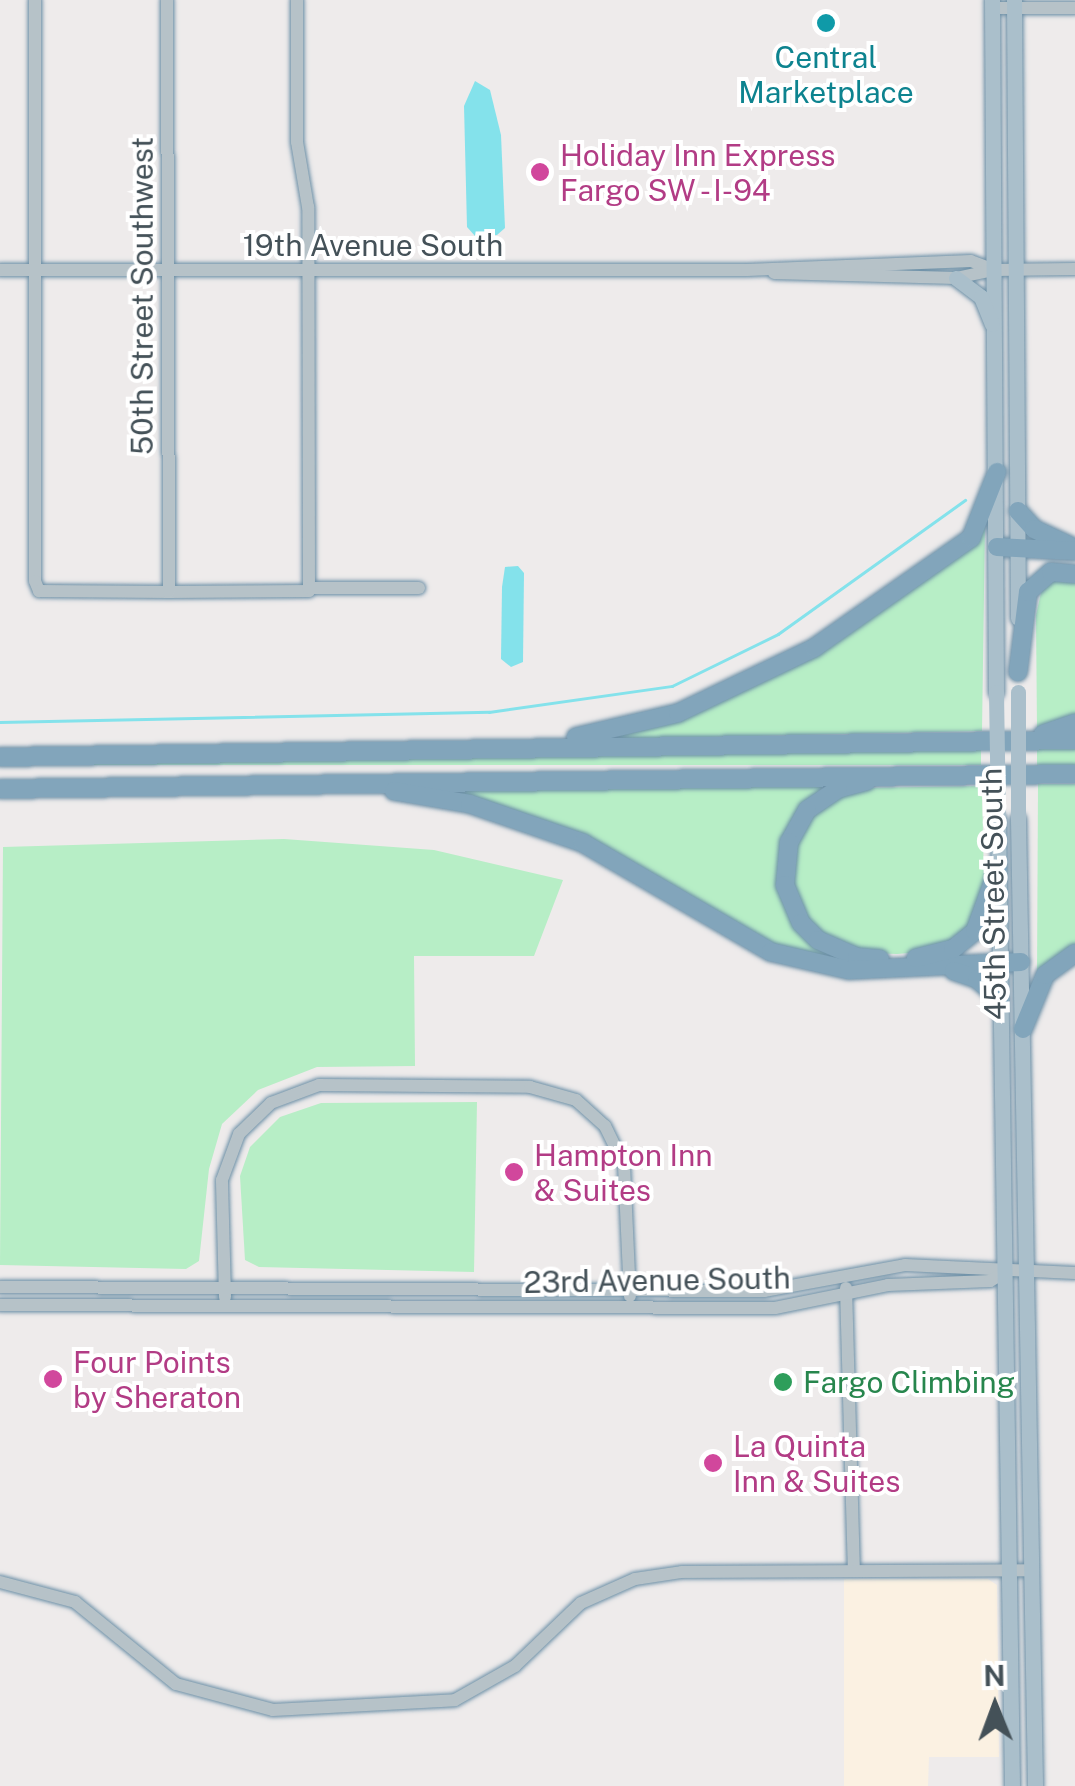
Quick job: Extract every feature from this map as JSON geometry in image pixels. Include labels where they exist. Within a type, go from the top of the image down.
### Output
[{"type":"highway","points":[[529,746],[678,713],[814,648],[971,538],[997,472]]},
{"type":"highway","points":[[1018,511],[1034,529],[1075,550]]},
{"type":"highway","points":[[997,546],[1075,550]]},
{"type":"highway","points":[[1018,672],[1028,592],[1051,572],[1075,574]]},
{"type":"highway","points":[[965,742],[1056,732],[1075,723]]},
{"type":"highway","points":[[0,757],[1075,740]]},
{"type":"highway","points":[[914,773],[838,789],[807,810],[784,865],[801,923],[834,950],[857,958],[939,955],[976,930],[998,868]]},
{"type":"highway","points":[[0,789],[914,773],[1075,774]]},
{"type":"highway","points":[[339,786],[470,804],[583,842],[771,952],[850,970],[1021,962]]},
{"type":"highway","points":[[1024,1029],[1045,975],[1075,952]]},
{"type":"highway","points":[[939,968],[977,979],[1000,1000]]},
{"type":"main road","name":"45th Street South","points":[[992,4],[996,692],[1012,1786]]},
{"type":"main road","name":"45th Street South","points":[[1014,4],[1019,270],[1018,819],[1035,1786]]},
{"type":"main road","points":[[956,278],[981,297],[996,331]]},
{"type":"street","points":[[36,0],[35,581],[39,591],[419,588]]},
{"type":"street","name":"50th Street Southwest","points":[[167,0],[169,592]]},
{"type":"street","points":[[298,0],[297,142],[308,270],[308,590]]},
{"type":"street","points":[[992,4],[1075,8]]},
{"type":"street","name":"19th Avenue South","points":[[0,270],[746,270],[879,261],[971,261],[995,270]]},
{"type":"street","name":"19th Avenue South","points":[[746,270],[814,278],[956,278],[995,270],[1075,269]]},
{"type":"street","points":[[225,1307],[222,1180],[239,1134],[271,1103],[338,1085],[530,1087],[576,1100],[605,1126],[624,1165],[631,1308]]},
{"type":"street","name":"23rd Avenue South","points":[[0,1288],[764,1291],[905,1265],[992,1266],[1005,1272],[1075,1273]]},
{"type":"street","name":"23rd Avenue South","points":[[0,1304],[776,1308],[888,1285],[990,1282],[1005,1272]]},
{"type":"street","points":[[845,1276],[854,1570]]},
{"type":"street","name":"23rd Avenue South","points":[[296,1307],[310,1299],[356,1298],[361,1290]]},
{"type":"street","name":"23rd Avenue South","points":[[365,1308],[371,1296],[418,1290]]},
{"type":"street","points":[[0,1582],[75,1602],[176,1684],[273,1710],[455,1700],[515,1666],[581,1603],[635,1579],[854,1570],[1032,1570]]},
{"type":"shaded area","points":[[844,1579],[988,1579],[997,1585],[999,1757],[929,1757],[928,1786],[844,1786]]},
{"type":"green space","points":[[985,524],[982,731],[616,739],[615,733],[723,701],[799,663]]},
{"type":"green space","points":[[1052,579],[1075,579],[1075,719],[1037,729],[1036,615],[1043,584]]},
{"type":"green space","points":[[1037,747],[1075,747],[1075,765],[1037,765]]},
{"type":"green space","points":[[0,748],[981,748],[981,765],[0,765]]},
{"type":"green space","points":[[825,784],[789,824],[780,885],[837,963],[770,946],[681,894],[454,796],[453,788]]},
{"type":"green space","points":[[1038,784],[1075,784],[1075,946],[1037,976]]},
{"type":"green space","points":[[982,786],[984,883],[972,928],[933,951],[897,954],[871,953],[817,932],[799,906],[789,864],[808,816],[856,788]]},
{"type":"green space","points":[[284,839],[434,850],[563,880],[534,956],[414,956],[415,1066],[317,1067],[258,1090],[222,1124],[209,1169],[199,1261],[186,1269],[0,1265],[3,847]]},
{"type":"green space","points":[[477,1102],[474,1272],[259,1267],[245,1260],[240,1176],[250,1147],[280,1117],[321,1103]]},
{"type":"water","points":[[475,81],[490,90],[501,135],[505,228],[497,235],[475,236],[467,227],[464,106]]},
{"type":"water","points":[[518,566],[524,573],[523,662],[511,667],[501,659],[502,587],[505,567]]},
{"type":"waterway","points":[[0,722],[489,712],[672,686],[778,634],[965,500]]},
{"type":"place","name":"Central Marketplace","points":[[826,23]]},
{"type":"place","name":"Holiday Inn Express Fargo SW - I-94","points":[[540,172]]},
{"type":"place","name":"Hampton Inn & Suites","points":[[514,1172]]},
{"type":"place","name":"Four Points by Sheraton","points":[[53,1379]]},
{"type":"place","name":"Fargo Climbing","points":[[783,1382]]},
{"type":"place","name":"La Quinta Inn & Suites","points":[[713,1463]]}]
